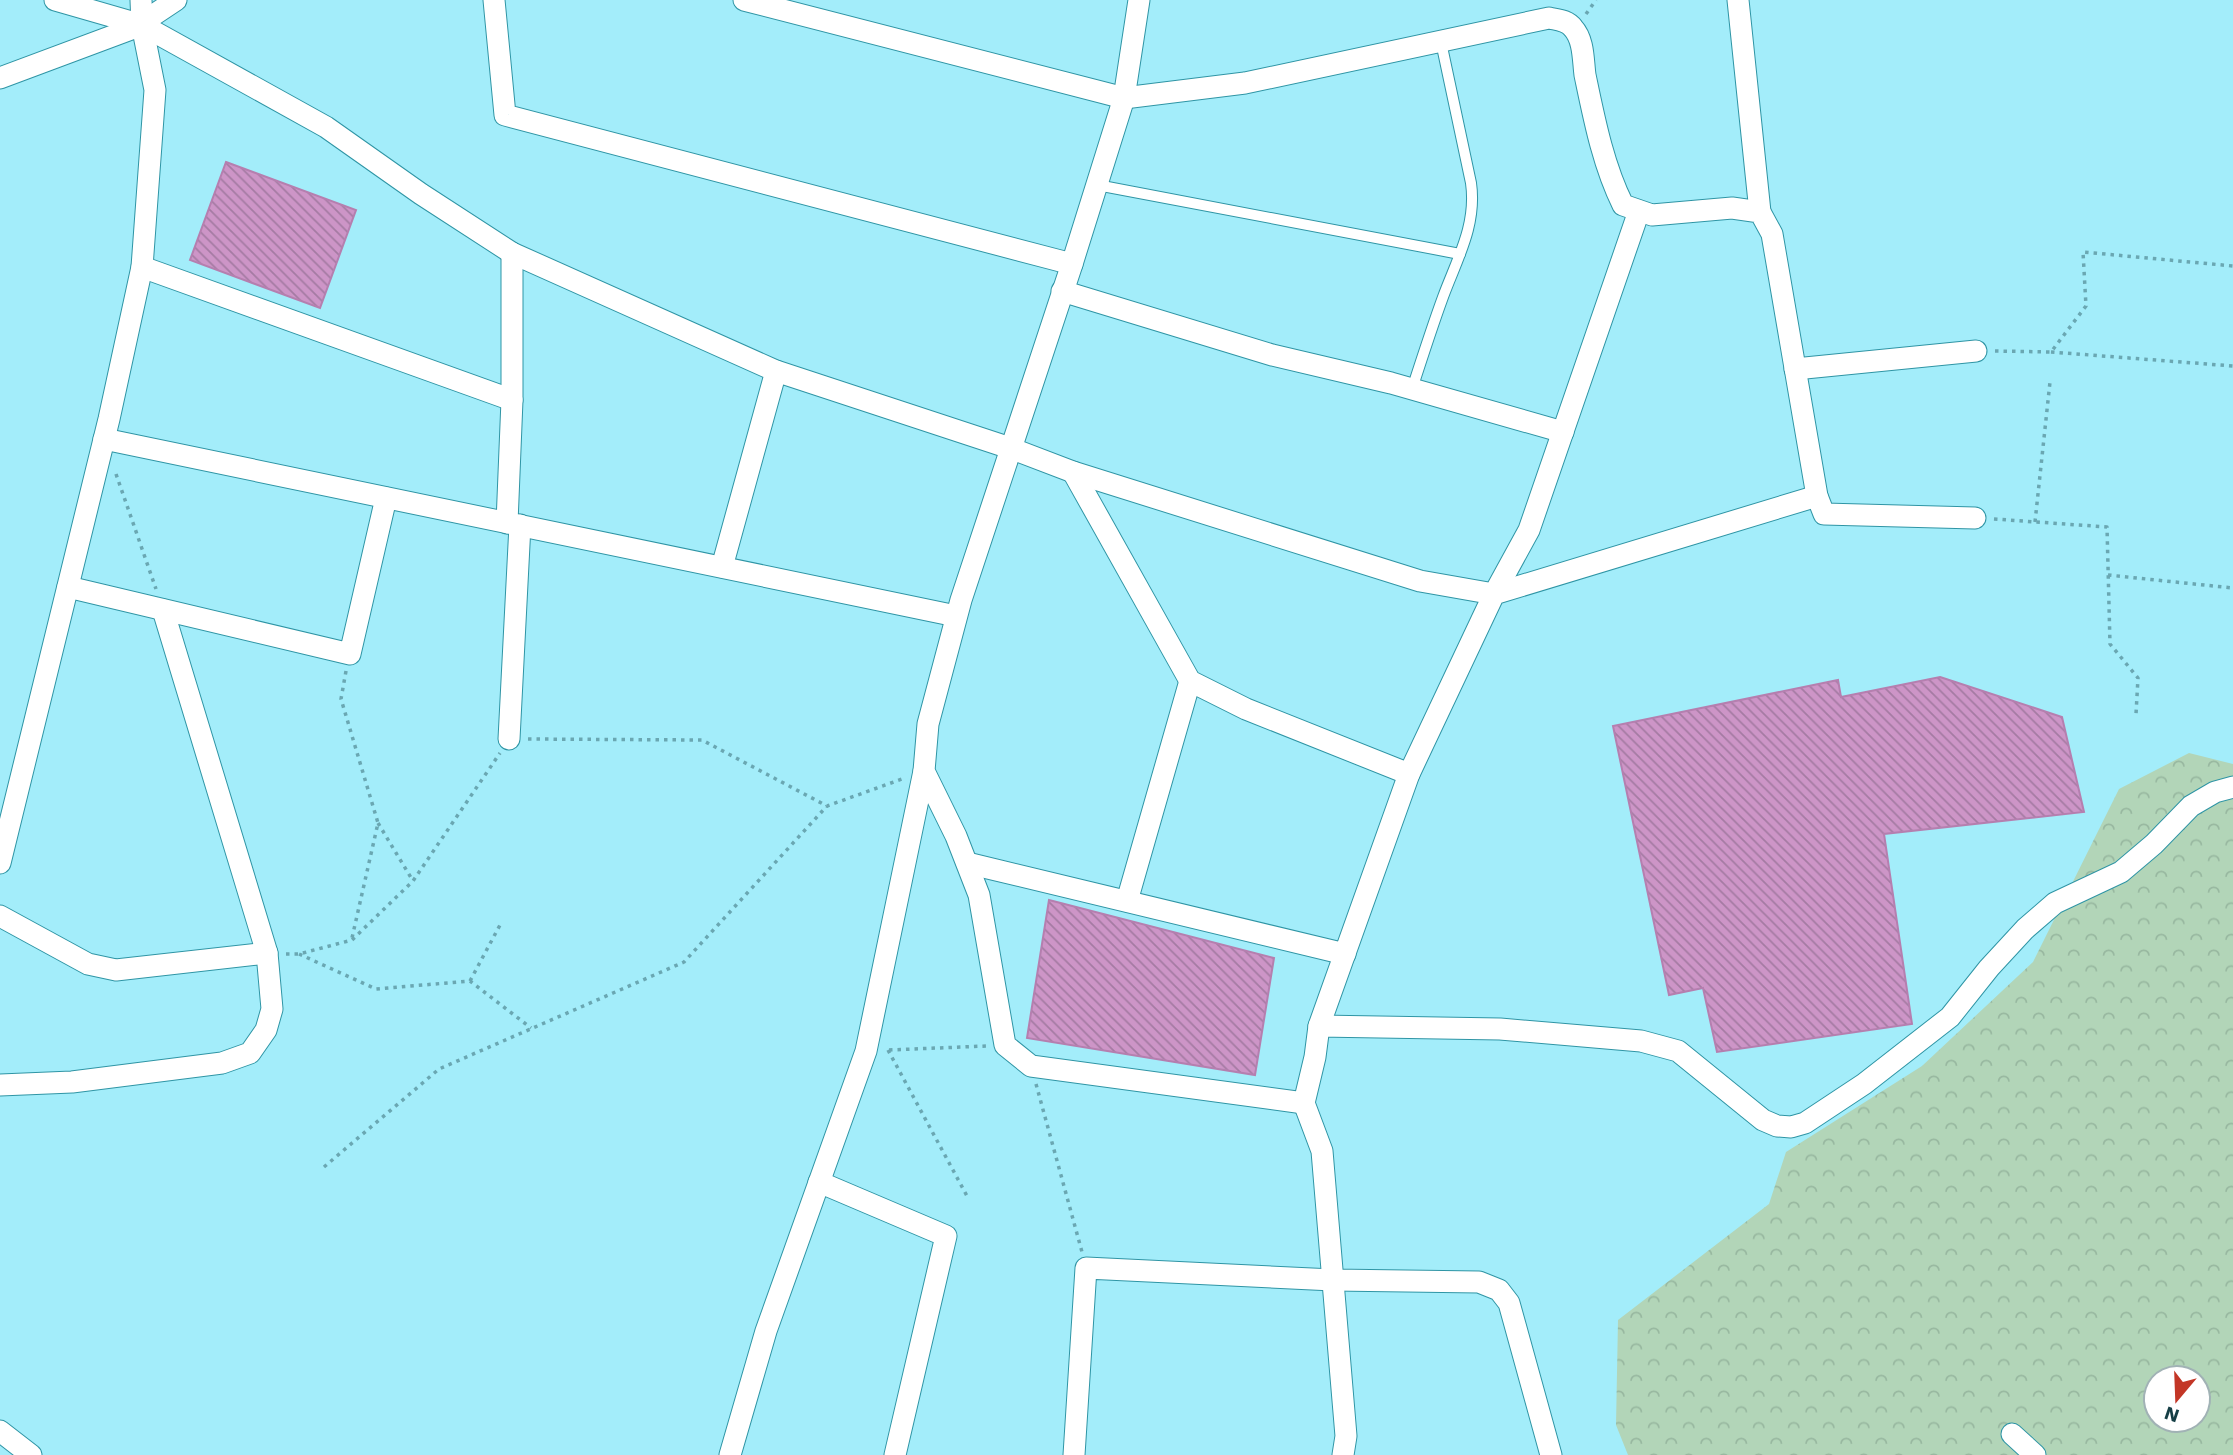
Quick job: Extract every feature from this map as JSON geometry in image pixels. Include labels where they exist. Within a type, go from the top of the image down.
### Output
[{"type":"street","points":[[55,0],[142,23],[326,127],[421,194],[512,253],[776,371],[1010,448],[1073,472],[1420,581],[1494,594],[1817,496]]},
{"type":"street","points":[[0,863],[104,439],[142,267],[155,90],[142,23],[141,0]]},
{"type":"street","points":[[0,78],[142,23],[176,0]]},
{"type":"street","points":[[494,0],[505,115],[1072,264]]},
{"type":"street","points":[[744,0],[1124,98],[1245,83],[1549,18],[1566,21],[1575,29],[1581,42],[1612,182],[1623,205],[1652,215],[1732,208],[1760,212]]},
{"type":"street","points":[[730,1455],[766,1331],[866,1051],[923,771],[928,724],[957,615],[1124,98],[1139,0]]},
{"type":"street","points":[[1738,0],[1760,212],[1772,234],[1817,496],[1824,514],[1975,518]]},
{"type":"street","points":[[1343,1455],[1346,1436],[1322,1151],[1304,1103],[1319,1026],[1409,774],[1494,594],[1529,530],[1639,211]]},
{"type":"street","points":[[509,739],[514,524],[512,253]]},
{"type":"street","points":[[142,267],[512,400]]},
{"type":"street","points":[[1062,291],[1272,355],[1412,389],[1563,432]]},
{"type":"street","points":[[1795,369],[1976,351]]},
{"type":"street","points":[[722,567],[776,371]]},
{"type":"street","points":[[104,439],[957,615]]},
{"type":"street","points":[[1073,472],[1190,681],[1246,709],[1409,774]]},
{"type":"street","points":[[68,587],[350,654],[386,498]]},
{"type":"street","points":[[0,1085],[72,1082],[222,1063],[250,1053],[266,1030],[272,1009],[267,953],[163,610]]},
{"type":"street","points":[[1127,901],[1190,681]]},
{"type":"street","points":[[923,771],[956,836],[979,895],[1005,1045],[1031,1066],[1304,1103]]},
{"type":"street","points":[[1319,1026],[1500,1029],[1641,1041],[1678,1051],[1763,1120],[1777,1126],[1791,1127],[1805,1123],[1864,1084],[1950,1017],[1989,968],[2025,929],[2055,904],[2121,872],[2154,844],[2191,806],[2215,792],[2233,787]]},
{"type":"street","points":[[967,863],[1345,954]]},
{"type":"street","points":[[0,916],[88,964],[116,970],[267,953]]},
{"type":"street","points":[[819,1182],[946,1236],[895,1455]]},
{"type":"street","points":[[1074,1455],[1086,1268],[1333,1280],[1479,1282],[1499,1290],[1509,1303],[1551,1455]]},
{"type":"street","points":[[0,1431],[31,1455]]},
{"type":"street","points":[[2012,1434],[2035,1455]]},
{"type":"lane","points":[[1412,389],[1471,221],[1473,195],[1441,42]]},
{"type":"lane","points":[[1097,185],[1460,254]]},
{"type":"path","points":[[2051,352],[2086,306],[2082,252],[2233,267]]},
{"type":"path","points":[[1976,351],[2051,352],[2233,366]]},
{"type":"path","points":[[2035,523],[2050,382]]},
{"type":"path","points":[[104,439],[163,610]]},
{"type":"path","points":[[1975,518],[2107,527],[2110,644],[2138,678],[2136,714]]},
{"type":"path","points":[[2108,575],[2233,588]]},
{"type":"path","points":[[350,654],[341,699],[378,823],[412,881]]},
{"type":"path","points":[[267,953],[299,954],[352,940],[412,881],[509,739],[702,740],[827,806]]},
{"type":"path","points":[[324,1167],[439,1069],[684,962],[827,806],[923,771]]},
{"type":"path","points":[[352,940],[378,823]]},
{"type":"path","points":[[470,981],[500,925]]},
{"type":"path","points":[[299,954],[376,989],[470,981],[531,1028]]},
{"type":"path","points":[[866,1051],[1005,1045]]},
{"type":"path","points":[[888,1050],[968,1196]]},
{"type":"path","points":[[1031,1066],[1086,1268]]},
{"type":"green space","points":[[2189,753],[2233,764],[2233,1455],[1628,1455],[1616,1425],[1618,1320],[1769,1204],[1786,1152],[1922,1066],[2033,962],[2119,789]]},
{"type":"building","points":[[226,162],[356,210],[320,308],[190,260]]},
{"type":"building","points":[[1940,677],[2062,717],[2084,812],[1884,834],[1912,1024],[1717,1052],[1703,988],[1669,995],[1613,726],[1838,680],[1841,697]]},
{"type":"building","points":[[1049,900],[1274,958],[1255,1075],[1027,1038]]}]
